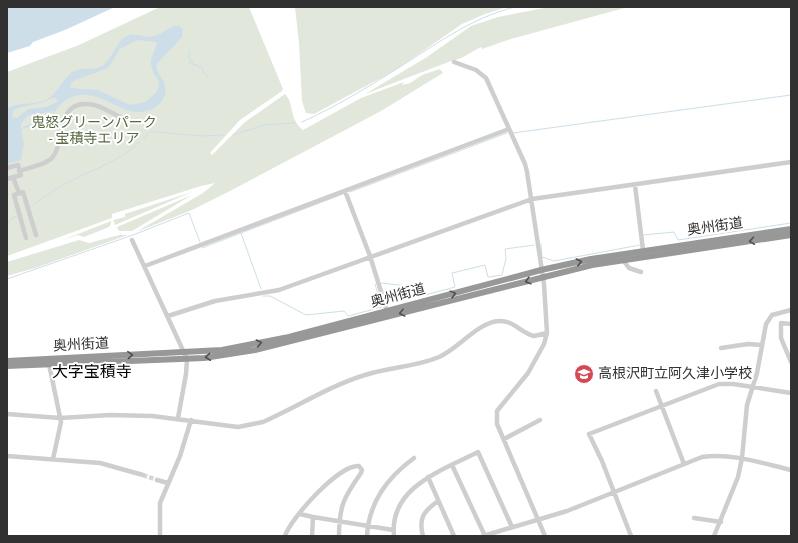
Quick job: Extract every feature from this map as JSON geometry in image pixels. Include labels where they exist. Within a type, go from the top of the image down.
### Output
[{"type":"highway","name":"奥州街道","points":[[7,360],[222,350],[254,344],[542,273],[643,250],[791,229]]},
{"type":"highway","name":"奥州街道","points":[[7,366],[187,359],[223,356],[290,343],[542,273],[791,235]]},
{"type":"street","points":[[454,62],[483,73],[526,164],[542,273],[547,333],[544,344],[528,373],[497,411],[496,424],[504,438],[545,536]]},
{"type":"street","points":[[19,171],[38,166],[51,159],[57,146],[64,119],[69,111],[75,106],[84,104],[94,105],[121,119],[135,122]]},
{"type":"street","points":[[145,266],[509,129]]},
{"type":"street","points":[[168,316],[215,301],[280,290],[370,256],[532,199],[791,162]]},
{"type":"street","points":[[7,168],[18,165],[21,175],[7,179]]},
{"type":"street","points":[[13,177],[19,193]]},
{"type":"street","points":[[635,185],[643,250]]},
{"type":"street","points":[[346,191],[370,256],[387,311]]},
{"type":"street","points":[[26,238],[14,195],[19,193],[23,192],[36,235]]},
{"type":"street","points":[[132,240],[187,359],[178,418]]},
{"type":"street","points":[[623,260],[629,268],[641,272]]},
{"type":"street","points":[[714,536],[721,522],[738,477],[742,458],[747,405],[758,368],[769,318],[776,313],[791,310]]},
{"type":"street","points":[[7,414],[60,418],[127,415],[178,418],[238,427],[257,424],[348,381],[380,370],[429,360],[441,356],[485,326],[495,321],[509,323],[534,336],[547,333]]},
{"type":"street","points":[[791,324],[781,323],[781,338],[791,362]]},
{"type":"street","points":[[721,348],[748,344],[762,345]]},
{"type":"street","points":[[50,364],[60,418],[53,459]]},
{"type":"street","points":[[631,536],[589,434],[719,384],[752,387],[791,394]]},
{"type":"street","points":[[656,391],[684,464]]},
{"type":"street","points":[[160,536],[160,503],[180,456],[191,420]]},
{"type":"street","points":[[504,438],[540,420]]},
{"type":"street","points":[[394,536],[398,510],[410,489],[428,477],[478,452],[512,527]]},
{"type":"street","points":[[452,465],[484,536],[567,511],[702,457],[719,455],[742,458],[791,470]]},
{"type":"street","points":[[7,456],[106,464],[143,475]]},
{"type":"street","points":[[367,536],[371,512],[381,492],[396,472],[414,458]]},
{"type":"street","points":[[285,536],[300,514],[328,481],[348,468],[359,466],[362,470],[361,473],[345,496],[339,521],[339,536]]},
{"type":"street","points":[[428,477],[454,536]]},
{"type":"street","points":[[157,480],[168,483]]},
{"type":"street","points":[[422,536],[420,524],[427,509],[438,501]]},
{"type":"street","points":[[300,514],[394,530]]},
{"type":"street","points":[[312,536],[313,517]]},
{"type":"street","points":[[694,518],[721,522]]},
{"type":"green space","name":"鬼怒グリーンパーク - 宝積寺エリア","points":[[160,7],[249,7],[283,89],[240,120],[210,153],[212,155],[245,122],[285,94],[290,102],[295,121],[303,130],[361,98],[404,82],[402,85],[410,83],[422,75],[440,69],[443,73],[381,111],[192,210],[136,232],[203,193],[215,183],[112,214],[112,218],[7,256],[7,72],[79,45]]},
{"type":"green space","points":[[295,7],[507,7],[485,14],[462,24],[394,71],[314,114],[306,113],[302,101],[299,43]]},
{"type":"green space","points":[[549,7],[628,7],[511,39],[482,49],[481,47],[459,59],[365,94],[427,57],[471,26],[498,17]]},
{"type":"green space","points":[[192,192],[115,225],[113,220],[125,217],[125,214]]},
{"type":"green space","points":[[192,195],[132,231],[119,231],[117,227]]},
{"type":"green space","points":[[111,221],[109,227],[84,237],[78,235],[60,241]]},
{"type":"green space","points":[[119,235],[128,235],[38,267],[7,276],[7,262],[79,240],[89,243]]},
{"type":"shaded area","points":[[7,7],[115,7],[65,30],[33,42],[30,46],[7,53]]},
{"type":"shaded area","points":[[176,26],[183,29],[182,37],[157,64],[158,72],[166,89],[164,98],[158,105],[144,112],[135,112],[98,97],[79,95],[71,97],[59,106],[47,122],[21,129],[24,144],[21,160],[7,164],[7,108],[46,100],[71,73],[78,69],[98,68],[106,63],[125,37],[136,35],[151,37]],"holes":[[[137,40],[156,42],[157,44],[151,59],[151,65],[158,80],[159,86],[156,93],[145,102],[130,105],[98,90],[70,88],[72,82],[108,68],[120,49]],[[54,97],[57,99],[57,102],[46,107],[28,109],[17,118],[12,117],[14,110],[49,100]],[[54,111],[49,119],[38,121],[21,128],[21,124],[27,116]]]},
{"type":"waterway","points":[[302,122],[361,91],[438,42],[468,25],[515,7]]},
{"type":"waterway","points":[[189,50],[190,51],[188,53],[190,56],[188,58],[192,60],[189,62],[190,64],[193,62],[194,66],[197,64],[199,68],[201,66],[203,69],[202,70],[208,77]]},
{"type":"waterway","points":[[513,133],[791,95]]},
{"type":"waterway","points":[[233,135],[264,125],[295,123]]},
{"type":"waterway","points":[[143,139],[150,132],[202,136],[224,135]]},
{"type":"waterway","points":[[350,192],[507,133]]},
{"type":"waterway","points":[[30,208],[49,193],[70,181],[102,167],[131,149],[139,142]]},
{"type":"waterway","points":[[202,248],[343,194]]},
{"type":"waterway","points":[[7,279],[133,235],[189,213],[200,242]]},
{"type":"waterway","points":[[7,225],[11,219],[17,216]]},
{"type":"waterway","points":[[643,235],[674,232],[678,240],[791,223]]},
{"type":"waterway","points":[[241,233],[261,289]]},
{"type":"waterway","points":[[541,244],[542,257],[554,261],[640,245]]},
{"type":"waterway","points":[[381,283],[416,287],[418,297],[455,287],[452,273],[485,265],[488,277],[502,275],[506,258],[505,249],[534,245]]},
{"type":"waterway","points":[[263,296],[270,296],[306,315],[344,311],[348,316],[382,307],[375,284]]},
{"type":"tunnel","points":[[143,475],[157,480]]},
{"type":"place","name":"高根沢町立阿久津小学校","points":[[584,374]]},
{"type":"district","name":"大字宝積寺","points":[[92,372]]}]
